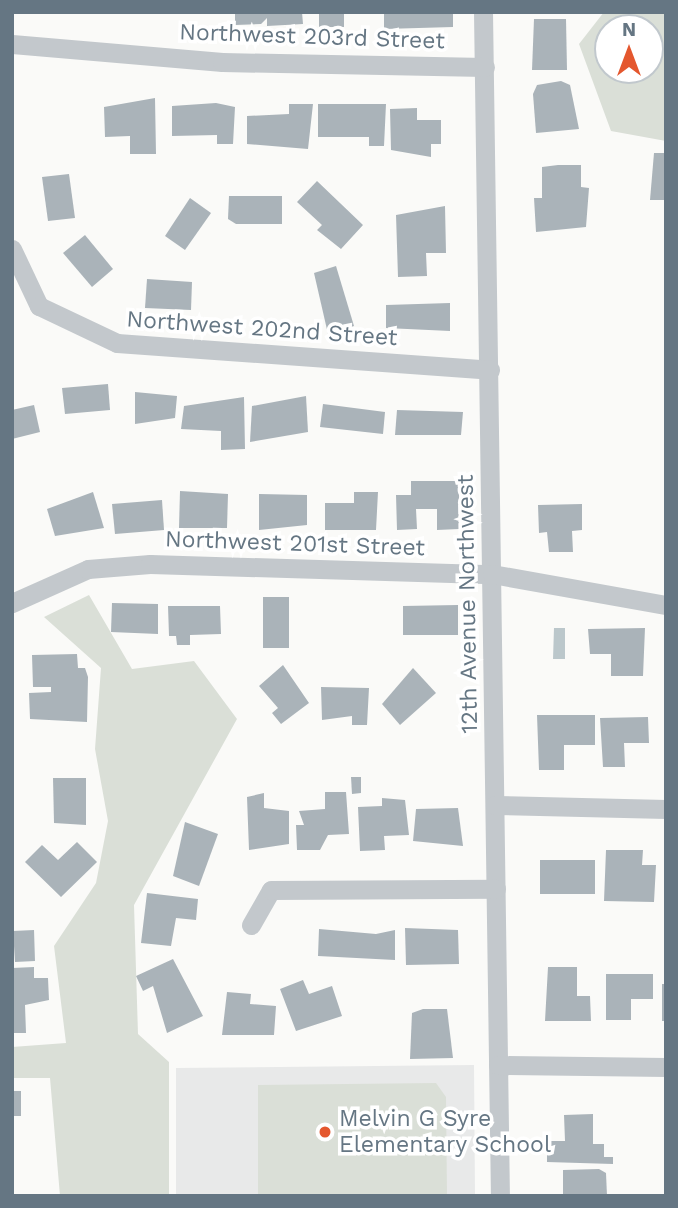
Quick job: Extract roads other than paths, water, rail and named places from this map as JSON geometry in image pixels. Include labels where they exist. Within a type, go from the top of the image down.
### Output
[{"type":"street","name":"12th Avenue Northwest","points":[[484,12],[491,370],[500,1196]]},
{"type":"street","name":"Northwest 203rd Street","points":[[12,44],[222,61],[485,67]]},
{"type":"street","name":"Northwest 202nd Street","points":[[12,248],[39,306],[117,343],[491,370]]},
{"type":"street","name":"Northwest 201st Street","points":[[12,603],[88,569],[150,564],[492,574],[666,605]]},
{"type":"street","points":[[495,805],[666,809]]},
{"type":"street","points":[[251,925],[271,890],[496,889]]},
{"type":"street","points":[[498,1065],[666,1067]]},
{"type":"place","name":"Melvin G Syre Elementary School","points":[[325,1132]]}]
